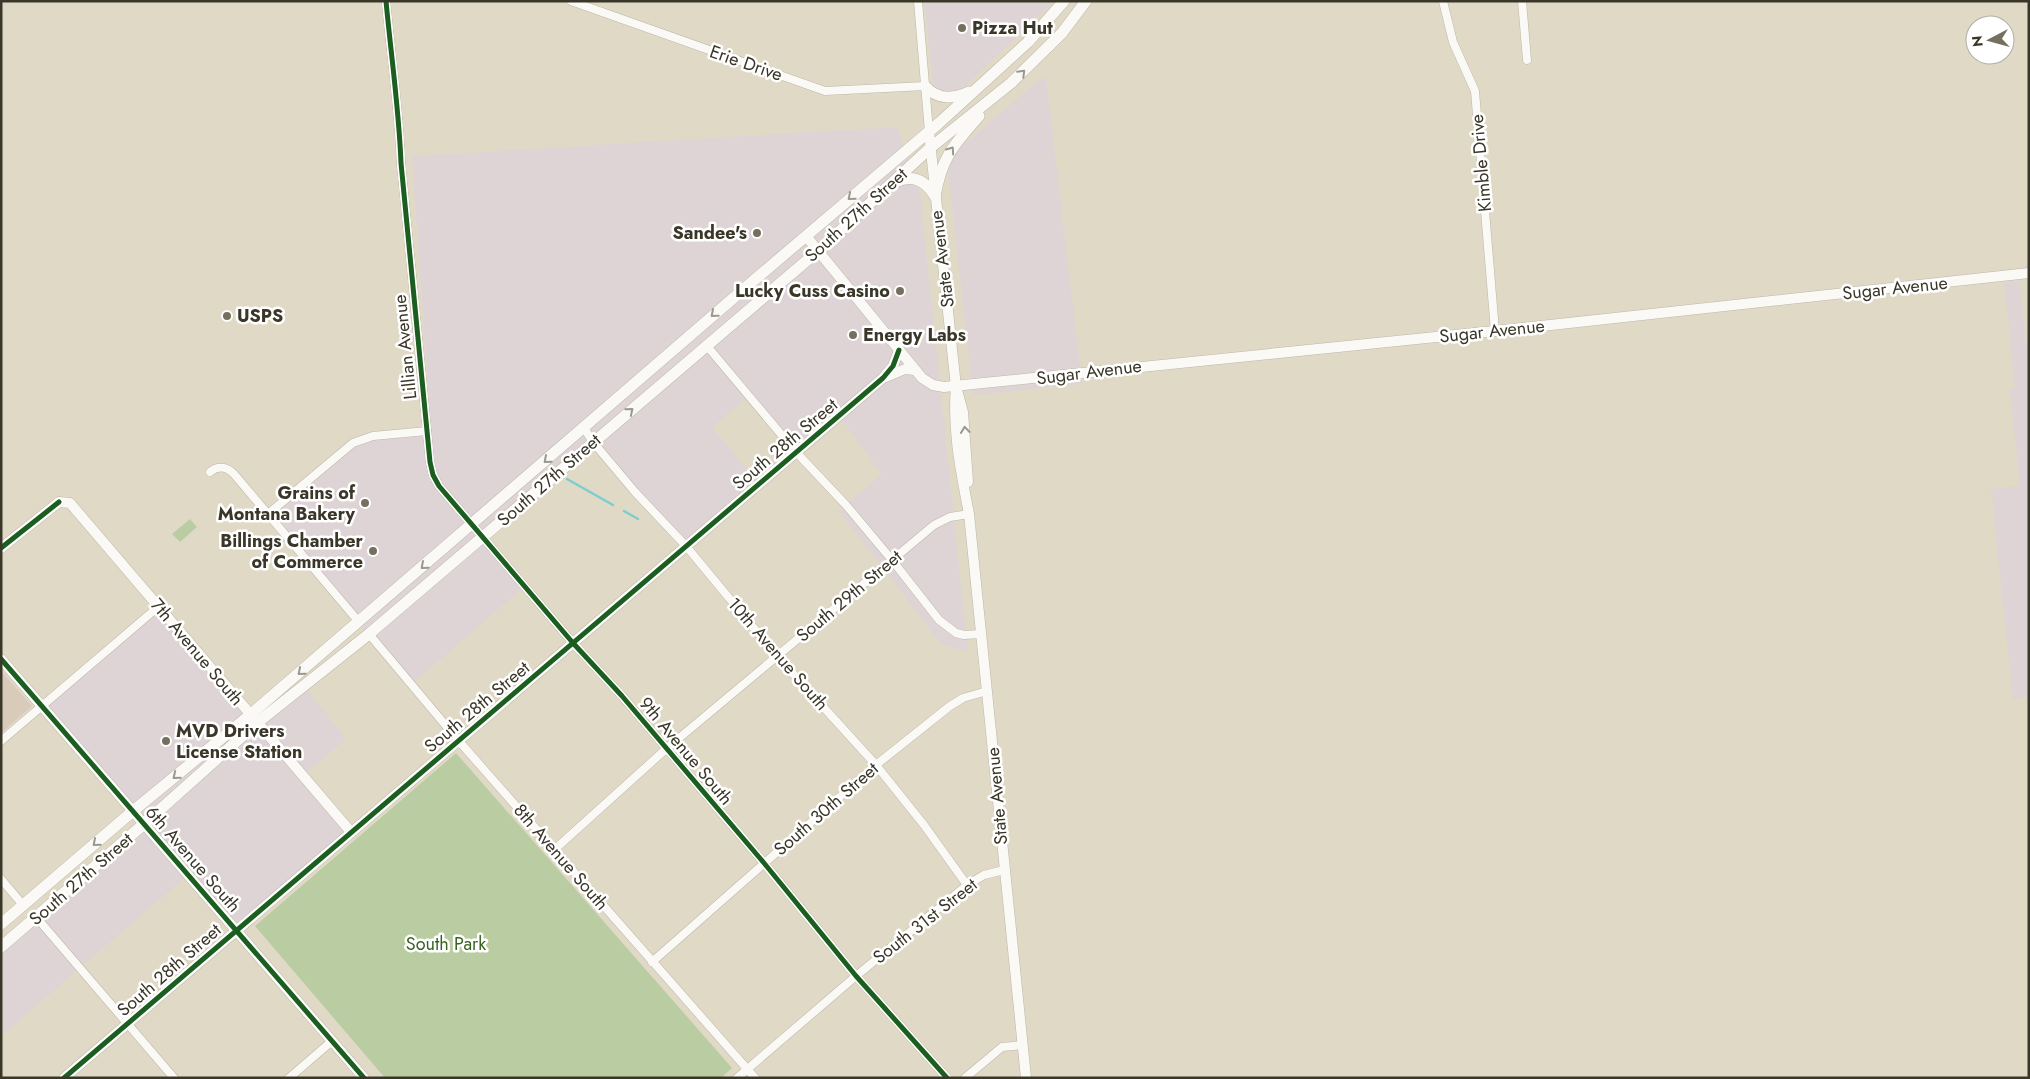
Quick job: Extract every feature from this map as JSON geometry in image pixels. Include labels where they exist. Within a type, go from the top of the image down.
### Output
[{"type":"main road","name":"South 27th Street","points":[[1,947],[144,824],[359,622],[929,132],[1028,42],[1064,1]]},
{"type":"main road","name":"South 27th Street","points":[[1,924],[133,811],[369,634],[818,251],[930,148],[1011,84],[1062,33],[1086,1]]},
{"type":"main road","points":[[925,86],[936,94],[948,98],[960,96],[980,86]]},
{"type":"main road","points":[[935,196],[939,175],[945,160],[996,96]]},
{"type":"main road","name":"State Avenue","points":[[929,132],[956,387],[962,404],[967,444],[969,514],[1026,1078]]},
{"type":"main road","points":[[890,185],[905,178],[915,178],[929,186],[935,196]]},
{"type":"main road","name":"Sugar Avenue","points":[[806,236],[922,378],[933,385],[956,387],[1070,373],[1495,331],[2029,273]]},
{"type":"main road","name":"South 28th Street","points":[[64,1078],[882,378],[892,366],[899,350]]},
{"type":"main road","name":"South 28th Street","points":[[882,378],[899,371],[915,370]]},
{"type":"main road","name":"7th Avenue South","points":[[1,548],[59,502],[70,504],[351,832]]},
{"type":"main road","name":"6th Avenue South","points":[[1,659],[364,1078]]},
{"type":"street","name":"Lillian Avenue","points":[[386,1],[393,77],[400,119],[401,163],[427,431]]},
{"type":"street","name":"Erie Drive","points":[[571,1],[825,91],[925,86]]},
{"type":"street","points":[[918,1],[929,132]]},
{"type":"street","name":"Kimble Drive","points":[[1443,1],[1454,42],[1475,91],[1495,331]]},
{"type":"street","points":[[1522,1],[1527,60]]},
{"type":"street","points":[[707,346],[796,452],[846,505],[948,629],[964,635],[981,634]]},
{"type":"street","name":"10th Avenue South","points":[[584,428],[593,442],[635,492],[686,546],[777,656],[876,765],[924,825],[967,885]]},
{"type":"street","points":[[268,514],[353,443],[373,436],[427,431]]},
{"type":"street","name":"9th Avenue South","points":[[427,431],[433,475],[439,486],[573,643],[622,696],[856,976],[947,1078]]},
{"type":"street","points":[[210,472],[221,467],[230,470],[359,622]]},
{"type":"street","name":"South 29th Street","points":[[554,850],[666,749],[934,525],[950,517],[969,514]]},
{"type":"street","points":[[1,741],[158,607]]},
{"type":"street","name":"8th Avenue South","points":[[369,634],[458,740],[755,1078]]},
{"type":"street","name":"South 30th Street","points":[[652,962],[876,765],[962,698],[987,691]]},
{"type":"street","name":"South 31st Street","points":[[737,1078],[856,976],[967,885],[984,875],[1004,870]]},
{"type":"street","points":[[1,879],[23,905]]},
{"type":"street","points":[[37,918],[174,1078]]},
{"type":"street","points":[[289,1078],[332,1041]]},
{"type":"street","points":[[965,1078],[1002,1047],[1022,1045]]},
{"type":"shaded area","points":[[924,1],[1054,1],[962,89],[945,94],[933,84]]},
{"type":"shaded area","points":[[1046,77],[1082,384],[973,395],[948,169],[957,151],[1034,84]]},
{"type":"shaded area","points":[[897,127],[920,193],[968,652],[941,644],[839,511],[882,474],[839,416],[796,452],[748,397],[712,427],[758,484],[686,546],[593,443],[483,537],[525,586],[411,685],[268,514],[352,441],[374,434],[431,427],[412,156]]},
{"type":"shaded area","points":[[2019,278],[2026,344],[2029,345],[2029,697],[2013,699],[1991,489],[2020,486],[2010,388],[2015,387],[2004,283]]},
{"type":"shaded area","points":[[158,607],[257,723],[303,685],[346,739],[303,776],[351,832],[236,930],[188,875],[1,1036],[1,945],[143,823],[42,706]]},
{"type":"shaded area","points":[[1,671],[32,706],[1,733]]},
{"type":"green space","points":[[190,519],[197,527],[180,542],[172,534]]},
{"type":"green space","name":"South Park","points":[[456,753],[732,1068],[721,1078],[385,1078],[255,926]]},
{"type":"waterway","points":[[567,479],[613,505]]},
{"type":"waterway","points":[[624,511],[638,519]]},
{"type":"cycle path","points":[[386,1],[430,462],[433,475],[439,486],[764,863],[856,976],[947,1078]]},
{"type":"cycle path","points":[[64,1078],[883,378],[893,366],[899,350]]},
{"type":"cycle path","points":[[1,548],[59,502]]},
{"type":"cycle path","points":[[1,659],[364,1078]]},
{"type":"place","name":"Pizza Hut","points":[[962,28]]},
{"type":"place","name":"Sandee's","points":[[757,233]]},
{"type":"place","name":"Lucky Cuss Casino","points":[[900,291]]},
{"type":"place","name":"USPS","points":[[227,316]]},
{"type":"place","name":"Energy Labs","points":[[853,335]]},
{"type":"place","name":"Grains of Montana Bakery","points":[[365,503]]},
{"type":"place","name":"Billings Chamber of Commerce","points":[[373,551]]},
{"type":"place","name":"MVD Drivers License Station","points":[[166,741]]}]
